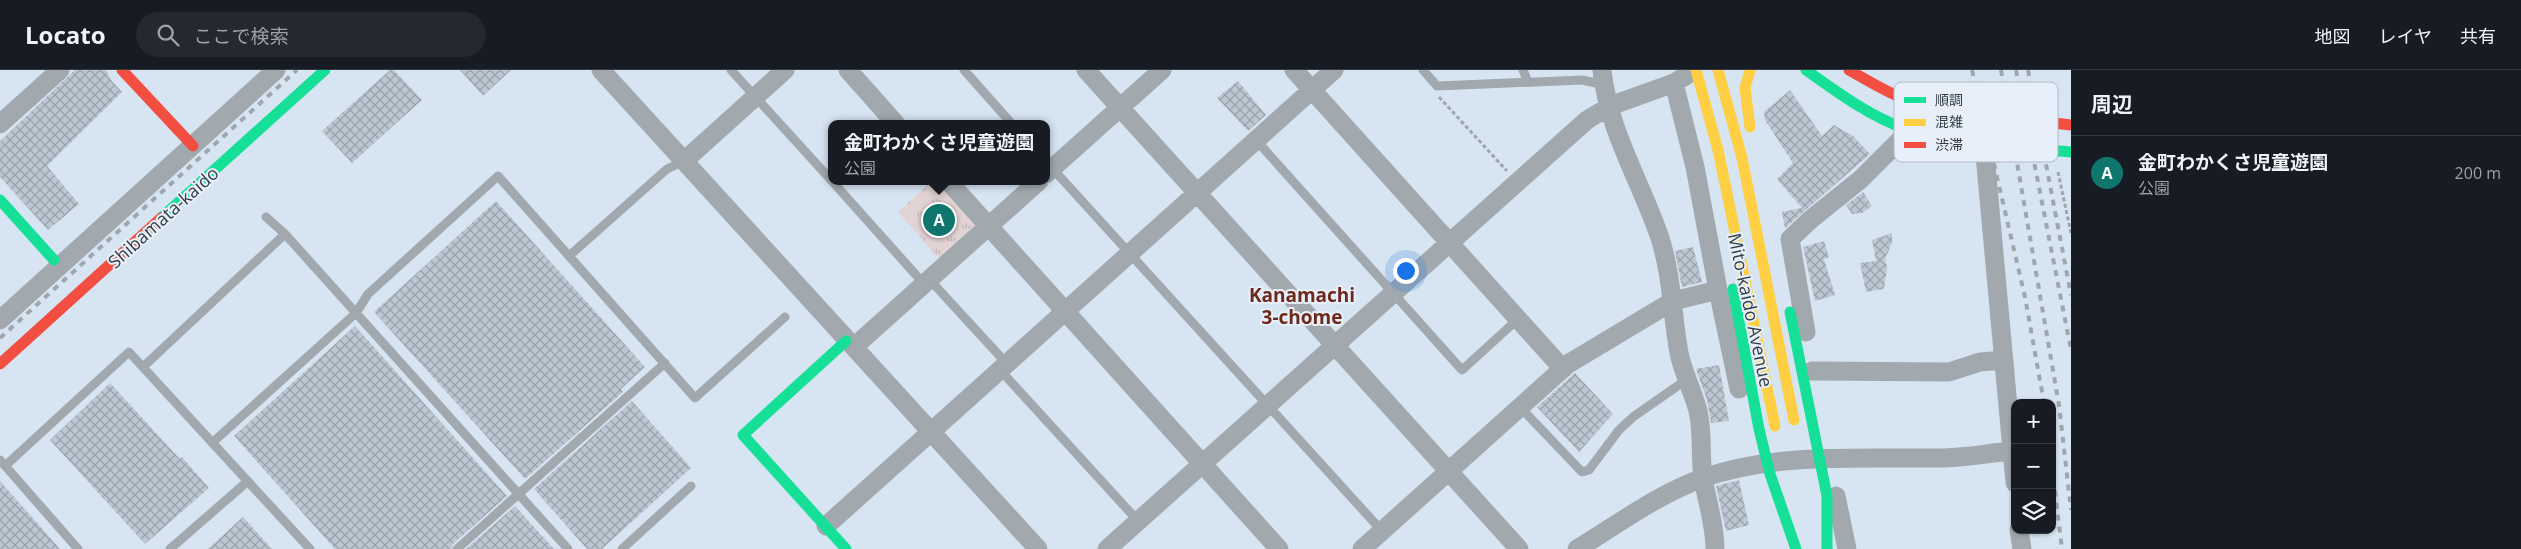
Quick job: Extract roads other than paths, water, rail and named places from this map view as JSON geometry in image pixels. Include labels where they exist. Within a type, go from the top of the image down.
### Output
[{"type":"main road","points":[[122,70],[193,146]]},
{"type":"main road","name":"Shibamata-kaido","points":[[0,364],[325,70]]},
{"type":"main road","name":"Mito-kaido Avenue","points":[[1718,70],[1734,122],[1796,429]]},
{"type":"main road","points":[[1750,70],[1745,88],[1745,102],[1752,139]]},
{"type":"main road","points":[[1806,70],[1847,99],[1894,123]]},
{"type":"main road","points":[[1849,70],[1894,95]]},
{"type":"main road","points":[[1685,74],[1697,120]]},
{"type":"main road","name":"Mito-kaido Avenue","points":[[1685,74],[1718,150],[1777,435]]},
{"type":"main road","points":[[2058,123],[2071,125]]},
{"type":"main road","points":[[2058,151],[2071,152]]},
{"type":"main road","points":[[1705,156],[1712,193]]},
{"type":"main road","points":[[0,200],[57,263]]},
{"type":"main road","points":[[1727,286],[1770,474],[1796,549]]},
{"type":"main road","points":[[1789,307],[1826,496],[1827,549]]},
{"type":"main road","points":[[846,549],[743,435],[851,344]]},
{"type":"main road","points":[[1801,447],[1807,474]]},
{"type":"main road","points":[[1781,453],[1786,472]]},
{"type":"main road","points":[[1814,502],[1827,549]]},
{"type":"main road","points":[[1795,508],[1807,549]]},
{"type":"street","points":[[0,124],[60,70]]},
{"type":"street","points":[[0,320],[57,263],[193,146],[276,70]]},
{"type":"street","points":[[601,70],[1038,549]]},
{"type":"street","points":[[684,161],[785,70]]},
{"type":"street","points":[[848,70],[892,120]]},
{"type":"street","points":[[1086,70],[1519,549]]},
{"type":"street","points":[[1050,169],[1162,70]]},
{"type":"street","points":[[1294,70],[1563,369]]},
{"type":"street","points":[[826,526],[1005,368],[1064,312],[1334,70]]},
{"type":"street","points":[[1107,549],[1392,292],[1587,120],[1610,106],[1685,74],[1695,167],[1727,286],[1736,379],[1758,464],[1784,549]]},
{"type":"street","points":[[1604,78],[1610,106],[1625,155],[1659,237],[1669,272],[1679,353],[1686,380],[1698,410],[1702,438],[1703,478],[1711,509],[1715,549]]},
{"type":"street","points":[[1847,549],[1827,457],[1790,239],[1802,226],[1861,179],[1894,146]]},
{"type":"street","points":[[1986,162],[2011,444]]},
{"type":"street","points":[[952,185],[1279,549]]},
{"type":"street","points":[[851,344],[927,281],[1032,185]]},
{"type":"street","points":[[1362,549],[1563,369],[1674,301],[1727,286]]},
{"type":"street","points":[[1812,371],[1949,372],[1980,362],[2004,360]]},
{"type":"street","points":[[1577,549],[1675,490],[1703,478],[1758,464],[1827,457],[1942,458],[2011,451]]},
{"type":"street","points":[[2020,534],[2022,549]]},
{"type":"lane","points":[[731,70],[828,177]]},
{"type":"lane","points":[[964,70],[1008,120]]},
{"type":"lane","points":[[1423,70],[1437,86],[1604,78]]},
{"type":"lane","points":[[1523,70],[1528,82]]},
{"type":"lane","points":[[1256,140],[1462,370],[1518,319]]},
{"type":"lane","points":[[569,256],[667,169],[684,161]]},
{"type":"lane","points":[[212,442],[356,313],[368,294],[498,176],[695,398],[785,317]]},
{"type":"lane","points":[[1050,176],[1130,253],[1382,531]]},
{"type":"lane","points":[[836,185],[927,281],[1138,521]]},
{"type":"lane","points":[[266,217],[285,234],[568,549]]},
{"type":"lane","points":[[143,367],[285,234]]},
{"type":"lane","points":[[78,549],[2,463],[130,352],[310,549]]},
{"type":"lane","points":[[457,549],[665,363]]},
{"type":"lane","points":[[1520,407],[1582,472],[1589,470],[1619,430],[1633,417],[1686,380]]},
{"type":"lane","points":[[170,549],[248,481]]},
{"type":"lane","points":[[622,549],[691,486]]},
{"type":"railway","points":[[0,338],[297,70]]},
{"type":"railway","points":[[1972,70],[1975,82]]},
{"type":"railway","points":[[2001,70],[2003,82]]},
{"type":"railway","points":[[2016,70],[2018,82]]},
{"type":"railway","points":[[2028,70],[2030,82]]},
{"type":"railway","points":[[1993,162],[2025,297],[2043,399]]},
{"type":"railway","points":[[2017,162],[2059,405],[2071,510]]},
{"type":"railway","points":[[2034,162],[2071,350]]},
{"type":"railway","points":[[2046,162],[2071,295]]},
{"type":"railway","points":[[2055,489],[2062,549]]},
{"type":"place","name":"金町わかくさ児童遊園","points":[[939,220]]},
{"type":"district","name":"Kanamachi 3-chome","points":[[1302,306]]}]
